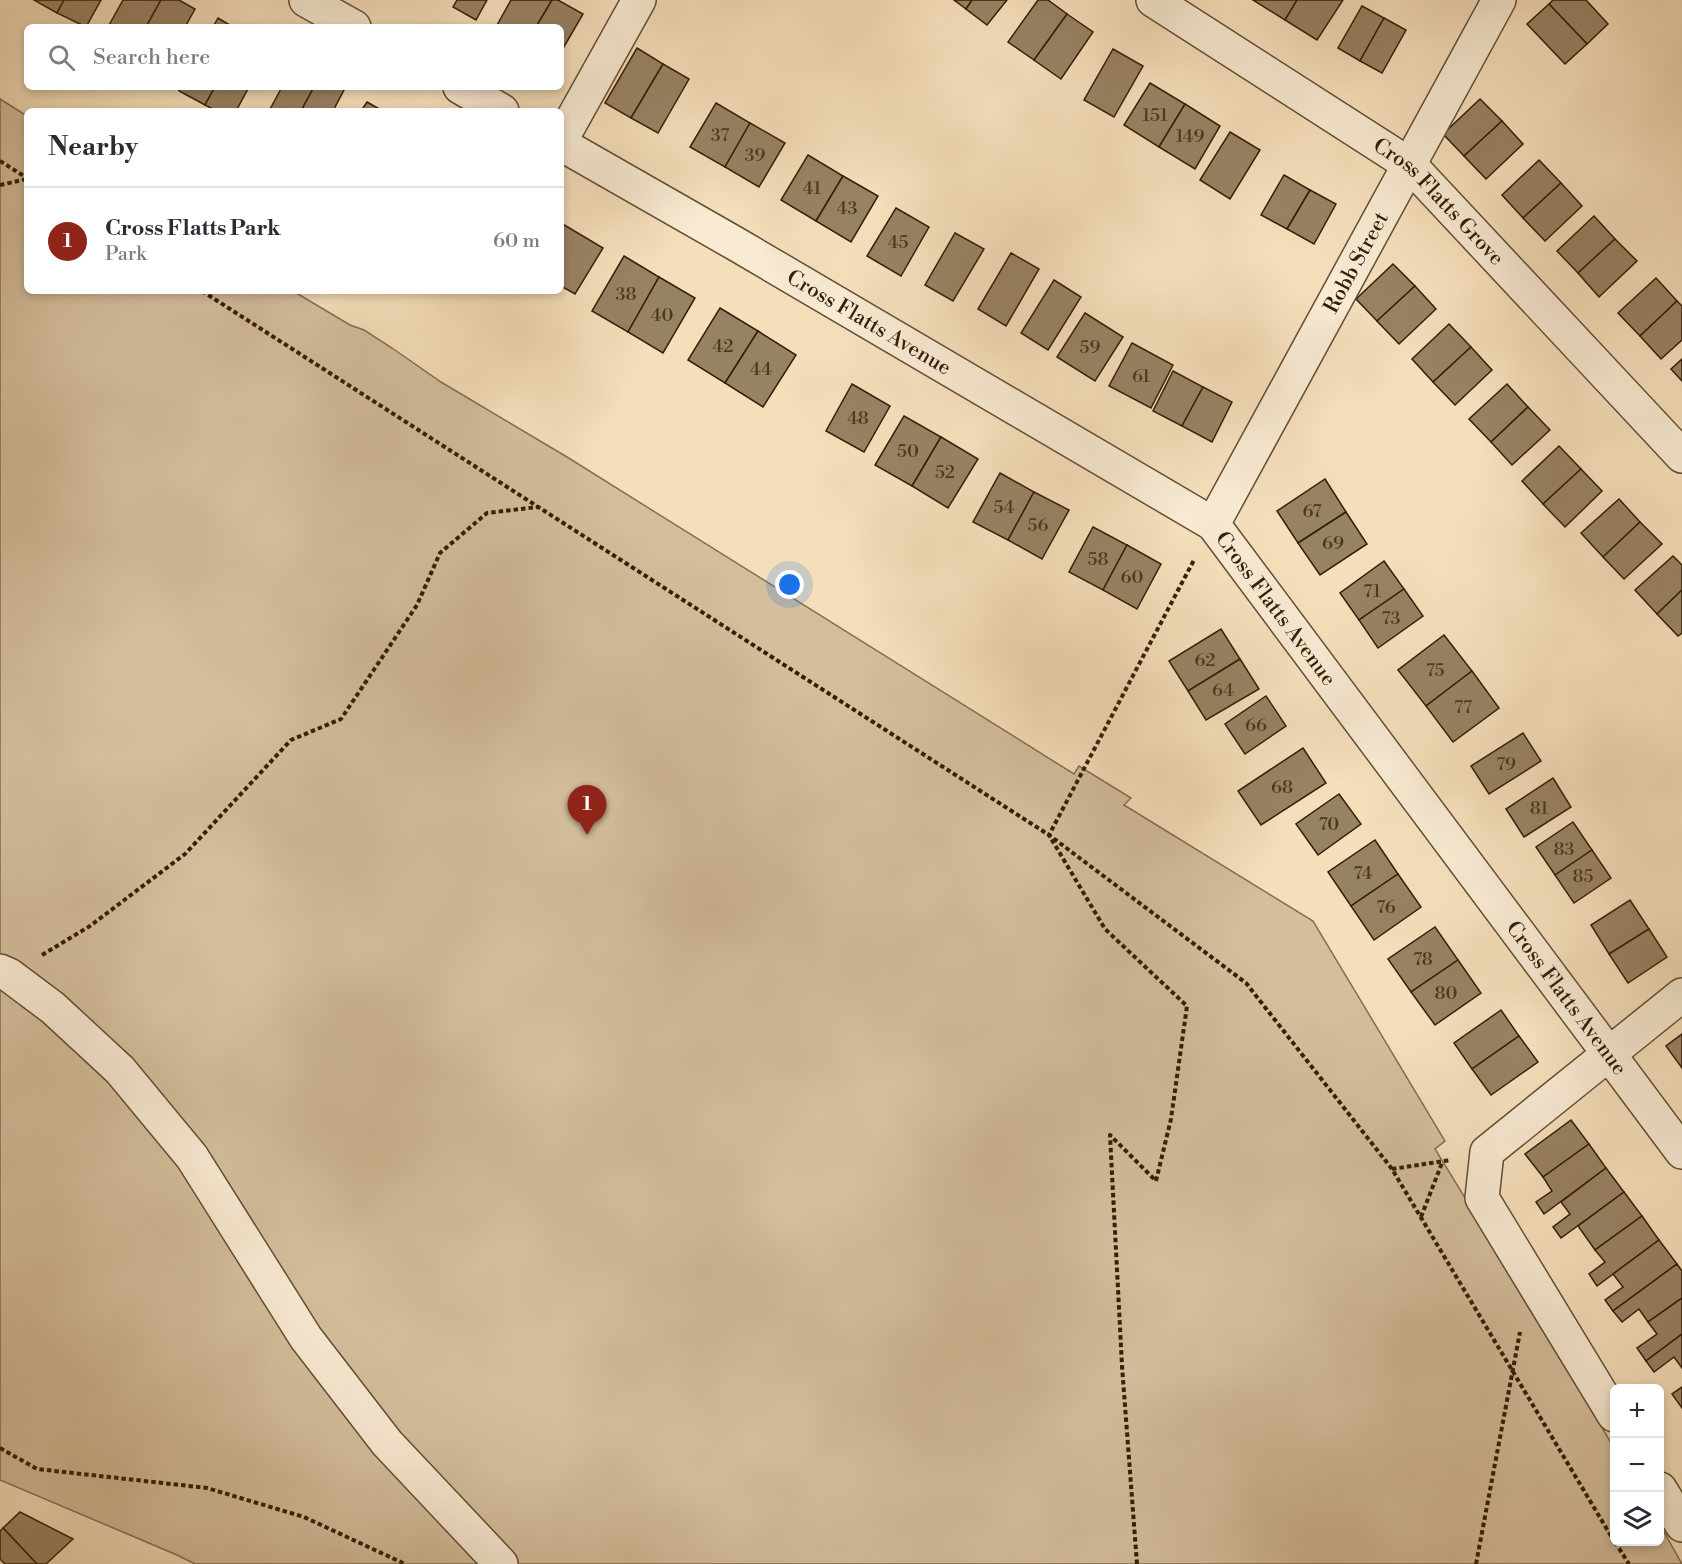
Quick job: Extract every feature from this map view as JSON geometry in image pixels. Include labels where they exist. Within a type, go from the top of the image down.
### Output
[{"type":"street","points":[[306,0],[349,24]]},
{"type":"street","points":[[564,137],[639,0]]},
{"type":"street","name":"Cross Flatts Grove","points":[[1153,0],[1410,165],[1682,456]]},
{"type":"street","name":"Robb Street","points":[[1213,524],[1499,0]]},
{"type":"street","points":[[465,90],[497,108]]},
{"type":"street","name":"Cross Flatts Avenue","points":[[564,144],[1213,524],[1682,1152]]},
{"type":"street","points":[[4,973],[53,1008],[120,1070],[192,1157],[306,1338],[387,1443],[501,1564]]},
{"type":"street","points":[[1610,1408],[1482,1198],[1487,1152],[1682,995]]},
{"type":"street","points":[[1661,1492],[1682,1526]]},
{"type":"path","points":[[0,161],[24,177]]},
{"type":"path","points":[[0,185],[24,180]]},
{"type":"path","points":[[207,294],[1049,835],[1246,983],[1392,1169],[1610,1533]]},
{"type":"path","points":[[4,973],[90,926],[185,854],[291,740],[341,719],[417,605],[440,553],[487,513],[538,507]]},
{"type":"path","points":[[1049,835],[1213,524]]},
{"type":"path","points":[[1049,835],[1105,930],[1187,1006],[1171,1119],[1156,1181],[1110,1135],[1122,1366],[1137,1564]]},
{"type":"path","points":[[1392,1169],[1443,1162],[1487,1152]]},
{"type":"path","points":[[1420,1217],[1443,1162]]},
{"type":"path","points":[[1476,1564],[1520,1328]]},
{"type":"path","points":[[0,1448],[37,1469],[207,1488],[304,1517],[405,1564]]},
{"type":"path","points":[[1618,1546],[1629,1564]]},
{"type":"shaded area","points":[[0,99],[24,114],[24,294],[298,294],[350,325],[364,330],[441,382],[567,457],[1074,774],[1079,766],[1131,798],[1124,805],[1313,921],[1445,1141],[1435,1149],[1526,1297],[1610,1441],[1610,1546],[1664,1546],[1664,1532],[1682,1564],[195,1564],[0,1480]]},
{"type":"building","points":[[34,0],[64,0],[57,13]]},
{"type":"building","points":[[64,0],[101,0],[88,24],[80,24],[57,13]]},
{"type":"building","points":[[123,0],[161,0],[148,24],[110,24]]},
{"type":"building","points":[[161,0],[179,0],[195,9],[187,24],[148,24]]},
{"type":"building","points":[[457,0],[487,0],[476,20],[453,7]]},
{"type":"building","points":[[511,0],[552,0],[538,24],[498,24]]},
{"type":"building","points":[[552,0],[558,0],[583,14],[564,47],[564,24],[538,24]]},
{"type":"building","points":[[954,0],[972,0],[966,9]]},
{"type":"building","points":[[972,0],[1007,0],[987,25],[966,9]]},
{"type":"building","points":[[1038,0],[1048,0],[1067,14],[1034,60],[1008,42]]},
{"type":"building","points":[[1253,0],[1297,0],[1285,20]]},
{"type":"building","points":[[1297,0],[1343,0],[1317,40],[1285,20]]},
{"type":"building","points":[[1553,0],[1586,0],[1608,24],[1587,44],[1549,4]]},
{"type":"building","points":[[1549,4],[1587,44],[1565,64],[1527,24]]},
{"type":"building","points":[[1362,6],[1384,18],[1360,61],[1338,48]]},
{"type":"building","points":[[1067,14],[1093,32],[1061,79],[1034,60]]},
{"type":"building","points":[[218,18],[228,24],[215,24]]},
{"type":"building","points":[[1384,18],[1406,30],[1382,73],[1360,61]]},
{"type":"building","points":[[637,48],[663,64],[631,118],[605,103]]},
{"type":"building","points":[[1113,49],[1143,66],[1114,117],[1084,100]]},
{"type":"building","points":[[663,64],[689,79],[658,133],[631,118]]},
{"type":"building","points":[[1150,83],[1185,104],[1159,147],[1124,125]]},
{"type":"building","points":[[180,90],[213,90],[205,105]]},
{"type":"building","points":[[213,90],[247,90],[238,108],[211,108],[205,105]]},
{"type":"building","points":[[280,90],[312,90],[303,108],[271,108]]},
{"type":"building","points":[[312,90],[344,90],[335,108],[303,108]]},
{"type":"building","points":[[1480,99],[1502,121],[1464,156],[1443,134]]},
{"type":"building","points":[[367,102],[378,108],[363,108]]},
{"type":"building","points":[[716,103],[750,123],[725,167],[690,147]]},
{"type":"building","points":[[1185,104],[1220,126],[1195,169],[1159,147]]},
{"type":"building","points":[[1502,121],[1523,144],[1486,179],[1464,156]]},
{"type":"building","points":[[750,123],[785,143],[759,187],[725,167]]},
{"type":"building","points":[[1230,132],[1260,150],[1230,199],[1200,180]]},
{"type":"building","points":[[808,155],[843,176],[816,221],[781,200]]},
{"type":"building","points":[[1539,160],[1561,183],[1523,218],[1502,195]]},
{"type":"building","points":[[1284,175],[1310,190],[1287,229],[1261,215]]},
{"type":"building","points":[[843,176],[878,196],[851,242],[816,221]]},
{"type":"building","points":[[1561,183],[1582,206],[1545,241],[1523,218]]},
{"type":"building","points":[[1310,190],[1336,204],[1314,244],[1287,229]]},
{"type":"building","points":[[896,208],[929,227],[901,276],[867,256]]},
{"type":"building","points":[[1594,216],[1615,239],[1578,273],[1557,251]]},
{"type":"building","points":[[564,225],[603,248],[575,294],[564,288]]},
{"type":"building","points":[[955,233],[984,249],[953,301],[925,285]]},
{"type":"building","points":[[1615,239],[1637,261],[1599,297],[1578,273]]},
{"type":"building","points":[[1011,253],[1039,269],[1006,326],[978,309]]},
{"type":"building","points":[[624,256],[659,277],[628,332],[592,311]]},
{"type":"building","points":[[1393,264],[1415,286],[1377,321],[1356,299]]},
{"type":"building","points":[[659,277],[695,298],[663,353],[628,332]]},
{"type":"building","points":[[1656,278],[1677,301],[1640,336],[1618,313]]},
{"type":"building","points":[[1054,280],[1081,297],[1048,350],[1021,333]]},
{"type":"building","points":[[1415,286],[1436,309],[1399,344],[1377,321]]},
{"type":"building","points":[[1677,301],[1682,306],[1682,340],[1661,359],[1640,336]]},
{"type":"building","points":[[720,308],[758,331],[725,383],[688,360]]},
{"type":"building","points":[[1085,313],[1123,337],[1095,381],[1057,357]]},
{"type":"building","points":[[1449,324],[1471,347],[1433,382],[1412,359]]},
{"type":"building","points":[[758,331],[796,355],[763,407],[725,383]]},
{"type":"building","points":[[1132,343],[1173,365],[1151,408],[1109,386]]},
{"type":"building","points":[[1471,347],[1492,370],[1455,405],[1433,382]]},
{"type":"building","points":[[1682,359],[1682,381],[1671,369]]},
{"type":"building","points":[[1173,371],[1203,387],[1182,426],[1153,411]]},
{"type":"building","points":[[852,384],[890,406],[864,452],[826,431]]},
{"type":"building","points":[[1507,384],[1528,407],[1491,442],[1469,419]]},
{"type":"building","points":[[1203,387],[1232,402],[1212,442],[1182,426]]},
{"type":"building","points":[[1528,407],[1550,430],[1512,465],[1491,442]]},
{"type":"building","points":[[904,416],[941,437],[912,486],[875,465]]},
{"type":"building","points":[[941,437],[978,459],[948,508],[912,486]]},
{"type":"building","points":[[1559,446],[1581,469],[1543,504],[1522,481]]},
{"type":"building","points":[[1581,469],[1602,491],[1565,527],[1543,504]]},
{"type":"building","points":[[1000,473],[1034,492],[1008,540],[973,522]]},
{"type":"building","points":[[1325,479],[1346,512],[1298,543],[1277,511]]},
{"type":"building","points":[[1034,492],[1069,510],[1042,559],[1008,540]]},
{"type":"building","points":[[1619,499],[1640,522],[1603,557],[1581,533]]},
{"type":"building","points":[[1346,512],[1367,544],[1320,575],[1298,543]]},
{"type":"building","points":[[1640,522],[1662,544],[1624,579],[1603,557]]},
{"type":"building","points":[[1093,527],[1127,545],[1103,590],[1069,572]]},
{"type":"building","points":[[1127,545],[1161,564],[1137,609],[1103,590]]},
{"type":"building","points":[[1673,556],[1682,565],[1682,590],[1657,614],[1635,590]]},
{"type":"building","points":[[1384,561],[1404,589],[1359,620],[1340,593]]},
{"type":"building","points":[[1404,589],[1423,616],[1378,648],[1359,620]]},
{"type":"building","points":[[1682,590],[1682,633],[1678,636],[1657,614]]},
{"type":"building","points":[[1221,629],[1240,659],[1188,691],[1169,661]]},
{"type":"building","points":[[1444,635],[1472,671],[1426,706],[1398,670]]},
{"type":"building","points":[[1240,659],[1259,689],[1206,720],[1188,691]]},
{"type":"building","points":[[1472,671],[1499,708],[1453,742],[1426,706]]},
{"type":"building","points":[[1266,696],[1286,726],[1245,754],[1225,724]]},
{"type":"building","points":[[1523,733],[1541,761],[1489,794],[1471,766]]},
{"type":"building","points":[[1303,748],[1326,783],[1261,825],[1238,791]]},
{"type":"building","points":[[1553,778],[1571,807],[1524,837],[1506,809]]},
{"type":"building","points":[[1339,794],[1361,824],[1318,855],[1296,824]]},
{"type":"building","points":[[1573,822],[1592,850],[1555,875],[1536,847]]},
{"type":"building","points":[[1375,840],[1398,874],[1351,906],[1328,872]]},
{"type":"building","points":[[1592,850],[1611,878],[1574,903],[1555,875]]},
{"type":"building","points":[[1398,874],[1421,907],[1374,940],[1351,906]]},
{"type":"building","points":[[1630,900],[1649,929],[1609,954],[1591,925]]},
{"type":"building","points":[[1435,927],[1458,960],[1411,992],[1388,959]]},
{"type":"building","points":[[1649,929],[1667,957],[1628,983],[1609,954]]},
{"type":"building","points":[[1458,960],[1481,993],[1435,1025],[1411,992]]},
{"type":"building","points":[[1501,1010],[1519,1036],[1472,1069],[1454,1043]]},
{"type":"building","points":[[1682,1034],[1682,1068],[1666,1046]]},
{"type":"building","points":[[1519,1036],[1538,1062],[1491,1095],[1472,1069]]},
{"type":"building","points":[[1571,1120],[1589,1144],[1543,1177],[1525,1154]]},
{"type":"building","points":[[1589,1144],[1606,1168],[1544,1214],[1536,1202],[1552,1191],[1543,1177]]},
{"type":"building","points":[[1606,1168],[1624,1192],[1561,1238],[1553,1227],[1570,1214],[1561,1202]]},
{"type":"building","points":[[1624,1192],[1642,1216],[1595,1250],[1578,1226]]},
{"type":"building","points":[[1642,1216],[1659,1240],[1597,1286],[1589,1274],[1605,1262],[1595,1250]]},
{"type":"building","points":[[1659,1240],[1677,1264],[1613,1311],[1605,1300],[1623,1287],[1613,1274]]},
{"type":"building","points":[[1677,1264],[1682,1271],[1682,1298],[1648,1322],[1639,1309],[1622,1322],[1613,1311]]},
{"type":"building","points":[[1682,1298],[1682,1334],[1646,1361],[1637,1348],[1657,1334],[1648,1322]]},
{"type":"building","points":[[1682,1334],[1682,1368],[1674,1357],[1654,1372],[1646,1361]]},
{"type":"building","points":[[1682,1387],[1682,1408],[1672,1394]]},
{"type":"building","points":[[20,1512],[73,1539],[46,1564],[37,1564],[3,1528]]},
{"type":"building","points":[[3,1528],[37,1564],[5,1564],[0,1559],[0,1531]]},
{"type":"place","name":"Cross Flatts Park","points":[[587,835]]}]
